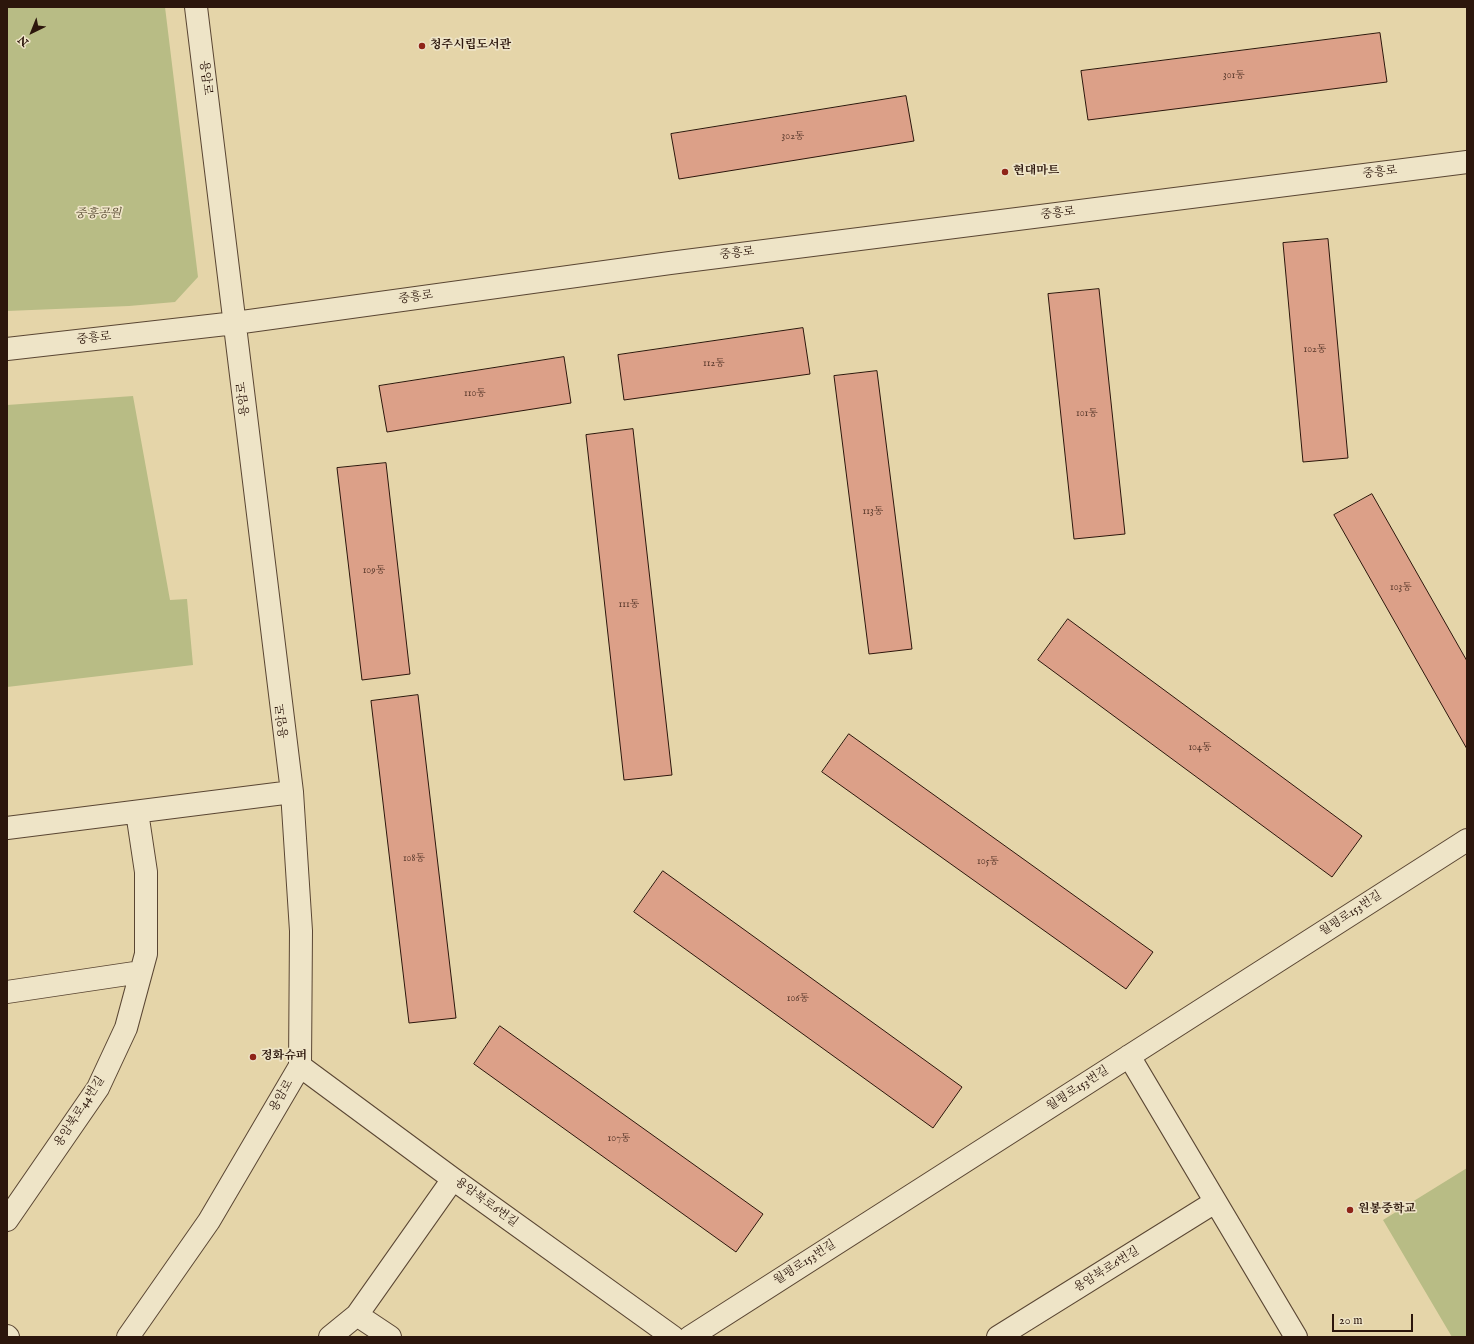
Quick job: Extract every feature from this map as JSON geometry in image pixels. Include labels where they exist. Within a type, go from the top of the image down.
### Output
[{"type":"street","name":"용암로","points":[[128,1337],[209,1221],[300,1066],[301,931],[292,792],[196,7]]},
{"type":"street","name":"중흥로","points":[[7,348],[235,323],[670,263],[1467,162]]},
{"type":"street","points":[[7,828],[292,792]]},
{"type":"street","name":"용암북로44번길","points":[[7,1220],[98,1088],[126,1028],[146,954],[146,872],[137,812]]},
{"type":"street","name":"월평로153번길","points":[[690,1337],[1467,840]]},
{"type":"street","points":[[7,992],[141,972]]},
{"type":"street","points":[[1128,1056],[1296,1337]]},
{"type":"street","name":"용암북로6번길","points":[[300,1066],[453,1179],[673,1337]]},
{"type":"street","points":[[330,1337],[358,1315],[453,1179]]},
{"type":"street","name":"용암북로6번길","points":[[998,1337],[1216,1202]]},
{"type":"street","points":[[358,1315],[390,1337]]},
{"type":"green space","name":"중흥공원","points":[[7,7],[165,7],[198,277],[175,302],[129,306],[7,311]]},
{"type":"green space","points":[[133,396],[170,600],[187,599],[193,665],[7,687],[7,405]]},
{"type":"green space","points":[[1467,1168],[1467,1337],[1452,1337],[1383,1220]]},
{"type":"building","points":[[1380,33],[1387,82],[1088,120],[1081,71]]},
{"type":"building","points":[[906,96],[914,141],[679,179],[671,134]]},
{"type":"building","points":[[1328,239],[1348,458],[1303,462],[1283,243]]},
{"type":"building","points":[[1099,289],[1125,534],[1074,539],[1048,294]]},
{"type":"building","points":[[803,328],[810,374],[624,400],[618,355]]},
{"type":"building","points":[[564,357],[571,403],[387,432],[379,386]]},
{"type":"building","points":[[877,371],[912,649],[869,654],[834,376]]},
{"type":"building","points":[[633,429],[672,775],[624,780],[586,435]]},
{"type":"building","points":[[386,463],[410,674],[362,680],[337,468]]},
{"type":"building","points":[[1372,494],[1467,661],[1467,749],[1334,515]]},
{"type":"building","points":[[1068,619],[1362,836],[1332,877],[1038,660]]},
{"type":"building","points":[[418,695],[456,1018],[409,1023],[371,701]]},
{"type":"building","points":[[849,734],[1153,952],[1126,989],[822,772]]},
{"type":"building","points":[[663,871],[962,1087],[933,1128],[634,912]]},
{"type":"building","points":[[500,1026],[763,1214],[736,1252],[474,1064]]},
{"type":"place","name":"청주시립도서관","points":[[422,46]]},
{"type":"place","name":"현대마트","points":[[1005,172]]},
{"type":"place","name":"정화슈퍼","points":[[253,1057]]},
{"type":"place","name":"원봉중학교","points":[[1350,1210]]}]
